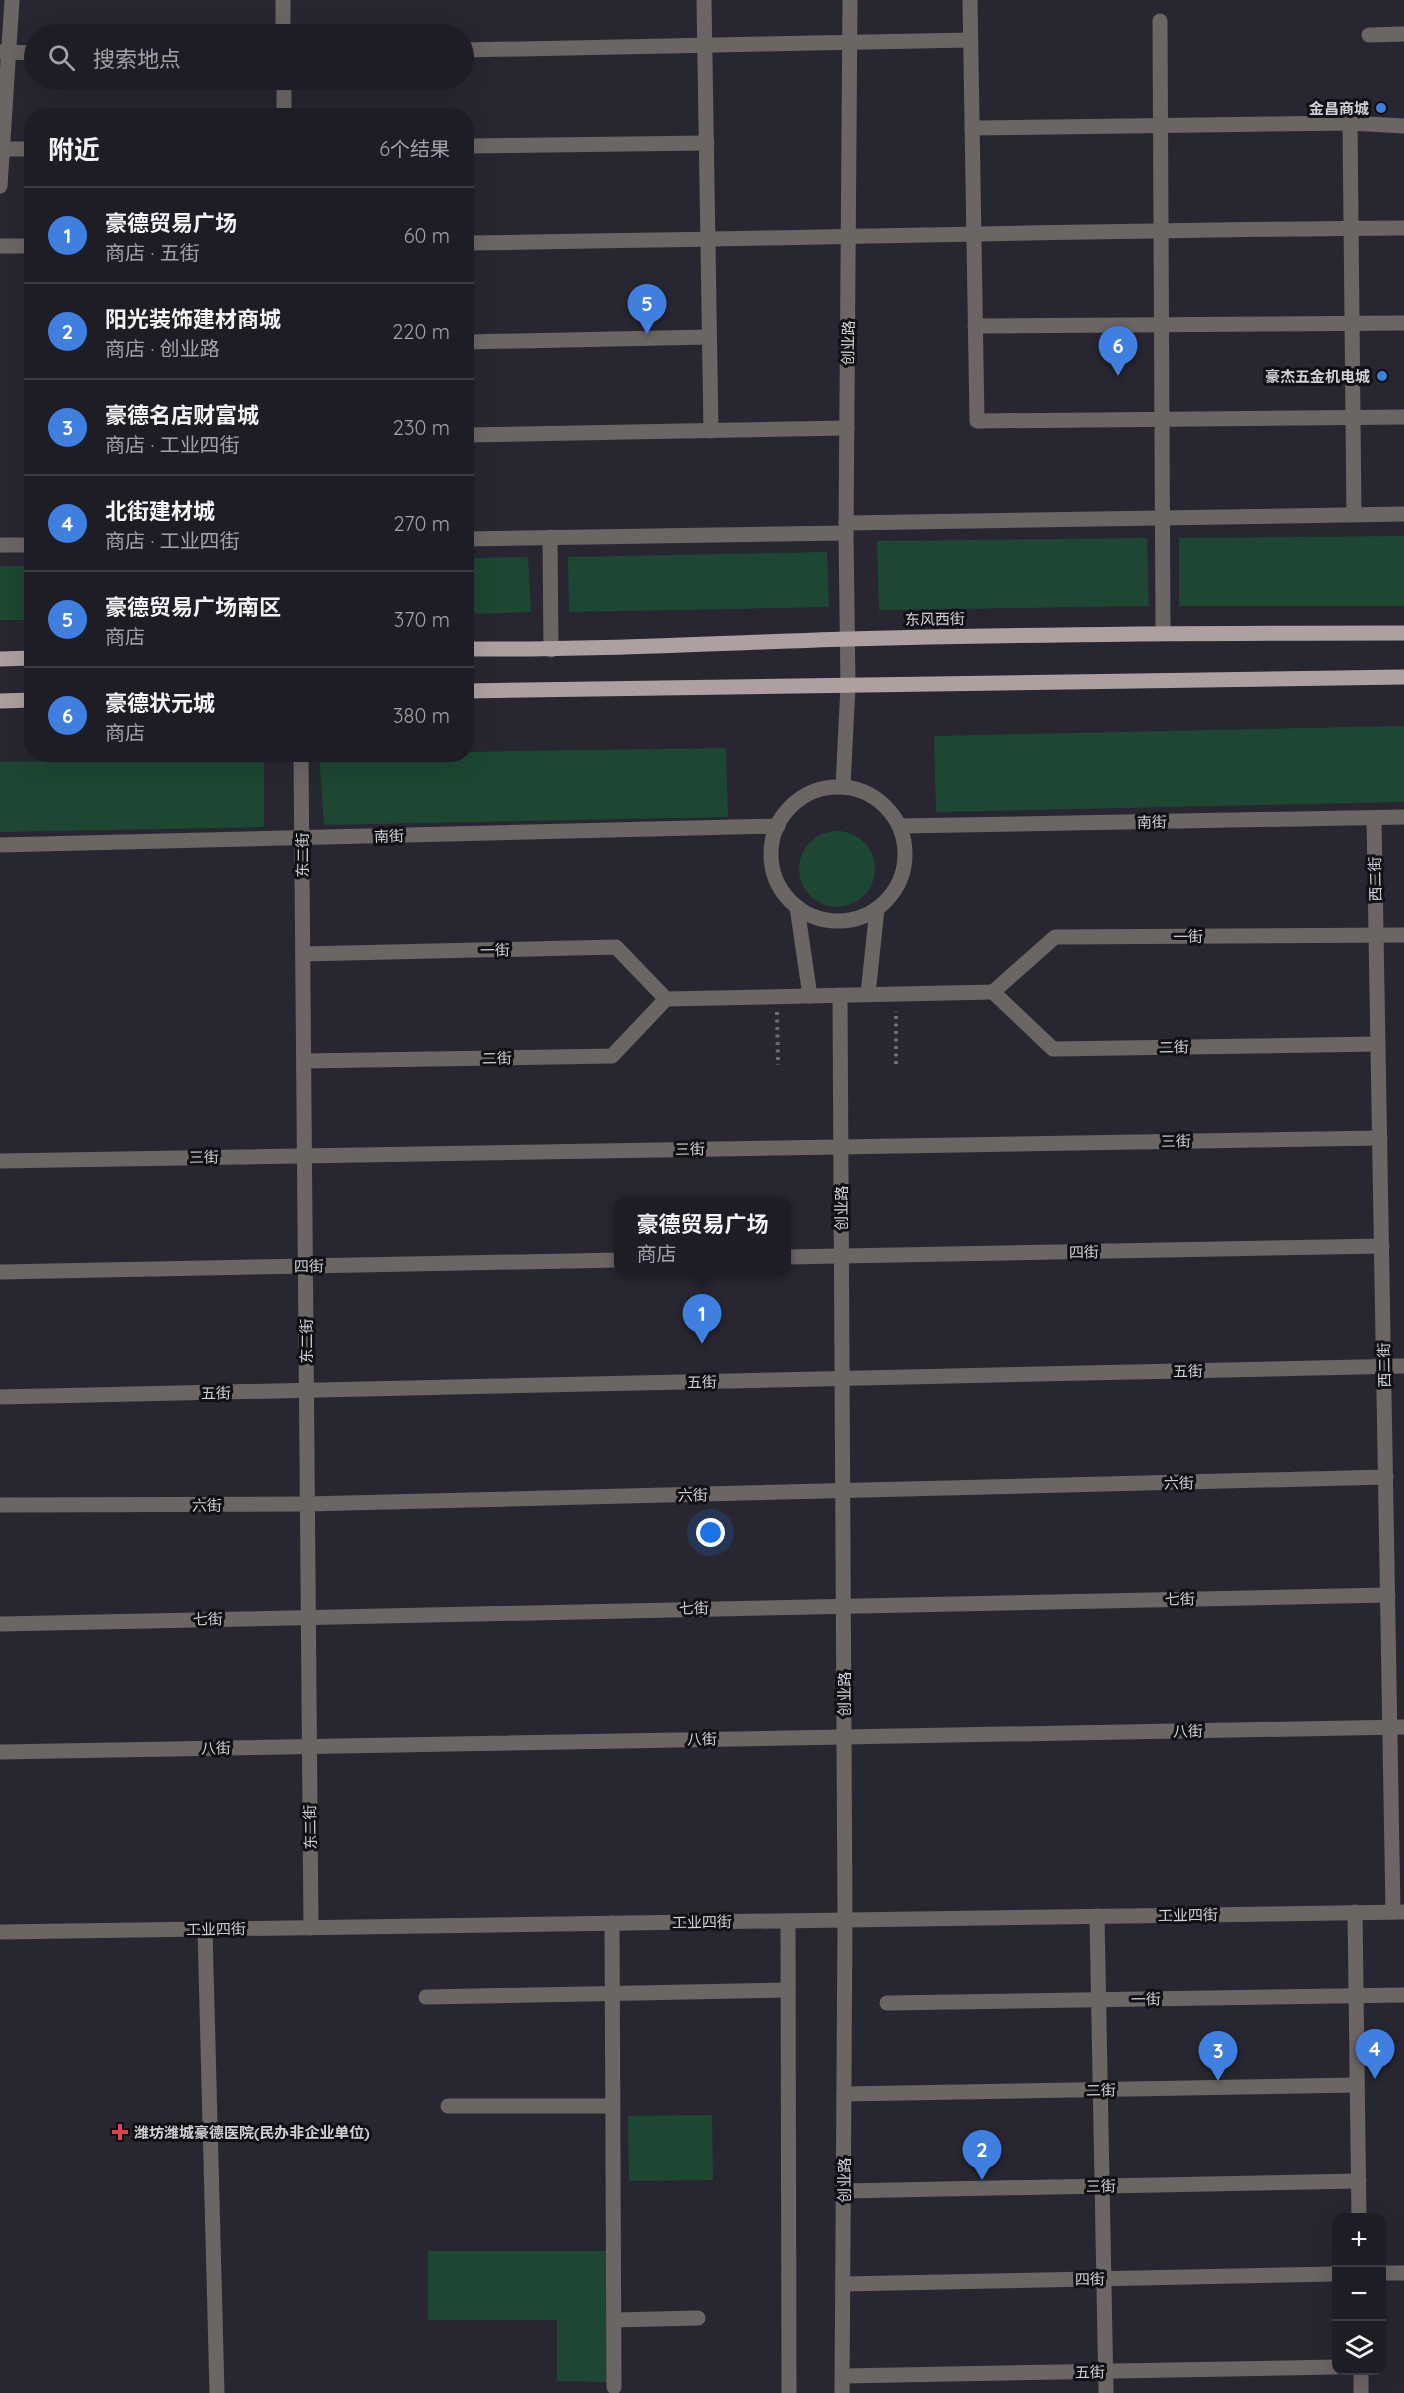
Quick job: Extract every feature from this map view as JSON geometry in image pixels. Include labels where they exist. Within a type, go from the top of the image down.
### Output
[{"type":"main road","name":"东风西街","points":[[474,649],[551,650],[848,639],[1163,632],[1404,633]]},
{"type":"main road","points":[[0,659],[24,658]]},
{"type":"main road","points":[[474,691],[1404,677]]},
{"type":"main road","points":[[0,701],[24,700]]},
{"type":"street","points":[[0,186],[4,52],[12,0]]},
{"type":"street","points":[[283,0],[283,24]]},
{"type":"street","points":[[704,0],[711,430]]},
{"type":"street","name":"创业路","points":[[843,786],[848,686],[846,528],[850,0]]},
{"type":"street","points":[[970,0],[977,421],[1404,417]]},
{"type":"street","points":[[1160,21],[1163,632]]},
{"type":"street","points":[[1369,35],[1404,34]]},
{"type":"street","points":[[474,50],[970,40]]},
{"type":"street","points":[[4,52],[24,53]]},
{"type":"street","points":[[284,90],[284,108]]},
{"type":"street","points":[[972,128],[1350,123],[1404,126]]},
{"type":"street","points":[[1350,123],[1354,514]]},
{"type":"street","points":[[474,146],[707,142]]},
{"type":"street","points":[[2,149],[24,149]]},
{"type":"street","points":[[474,243],[849,238],[1161,230],[1404,228]]},
{"type":"street","points":[[0,246],[24,246]]},
{"type":"street","points":[[975,326],[1404,323]]},
{"type":"street","points":[[474,342],[710,337]]},
{"type":"street","points":[[474,435],[847,428]]},
{"type":"street","points":[[474,539],[1161,518],[1404,514]]},
{"type":"street","points":[[550,537],[551,650]]},
{"type":"street","points":[[0,545],[24,544]]},
{"type":"street","name":"东二街","points":[[301,762],[311,1928]]},
{"type":"street","points":[[843,786],[865,791],[883,802],[900,826],[904,837],[906,858],[902,878],[892,896],[877,909],[855,919],[832,921],[810,915],[790,902],[777,883],[771,860],[773,837],[782,816],[798,799],[819,789],[843,786]]},
{"type":"street","name":"南街","points":[[900,826],[1404,817]]},
{"type":"street","name":"西二街","points":[[1374,818],[1388,1595],[1397,1727],[1399,1912]]},
{"type":"street","name":"南街","points":[[0,845],[778,826]]},
{"type":"street","points":[[797,907],[810,996]]},
{"type":"street","points":[[868,994],[877,909]]},
{"type":"street","name":"一街","points":[[993,992],[1055,937],[1404,935]]},
{"type":"street","name":"一街","points":[[303,954],[616,948],[666,999]]},
{"type":"street","points":[[666,999],[993,992]]},
{"type":"street","name":"二街","points":[[993,992],[1053,1049],[1378,1044]]},
{"type":"street","name":"创业路","points":[[840,995],[845,1920],[842,2393]]},
{"type":"street","name":"二街","points":[[304,1061],[612,1056],[666,999]]},
{"type":"street","name":"三街","points":[[0,1161],[1380,1138]]},
{"type":"street","name":"四街","points":[[791,1257],[1382,1246]]},
{"type":"street","name":"四街","points":[[0,1272],[614,1260]]},
{"type":"street","name":"五街","points":[[0,1397],[1404,1366]]},
{"type":"street","name":"六街","points":[[0,1505],[307,1504],[1386,1478]]},
{"type":"street","name":"七街","points":[[0,1624],[1388,1595]]},
{"type":"street","name":"八街","points":[[0,1752],[1397,1727]]},
{"type":"street","points":[[1355,1912],[1359,2213]]},
{"type":"street","name":"工业四街","points":[[0,1932],[1399,1912]]},
{"type":"street","points":[[1097,1916],[1106,2393]]},
{"type":"street","points":[[788,1921],[789,2393]]},
{"type":"street","points":[[612,1923],[614,2386]]},
{"type":"street","points":[[205,1929],[218,2393]]},
{"type":"street","points":[[426,1997],[788,1990]]},
{"type":"street","name":"一街","points":[[887,2003],[1404,1995]]},
{"type":"street","name":"二街","points":[[844,2094],[1358,2085]]},
{"type":"street","points":[[448,2106],[613,2106]]},
{"type":"street","name":"三街","points":[[844,2191],[1359,2181]]},
{"type":"street","points":[[1386,2273],[1404,2273]]},
{"type":"street","name":"四街","points":[[843,2284],[1332,2274]]},
{"type":"street","points":[[614,2320],[698,2318]]},
{"type":"street","name":"五街","points":[[843,2376],[1332,2367]]},
{"type":"street","points":[[1361,2375],[1361,2393]]},
{"type":"path","points":[[777,1006],[777,1065]]},
{"type":"path","points":[[896,1006],[896,1064]]},
{"type":"green space","points":[[1404,536],[1404,606],[1179,606],[1179,538]]},
{"type":"green space","points":[[1147,538],[1149,606],[879,610],[877,541]]},
{"type":"green space","points":[[827,552],[829,607],[569,612],[568,557]]},
{"type":"green space","points":[[528,557],[531,612],[474,614],[474,558]]},
{"type":"green space","points":[[0,566],[24,566],[24,620],[0,620]]},
{"type":"green space","points":[[1404,726],[1404,802],[936,812],[934,736]]},
{"type":"green space","points":[[726,748],[728,817],[324,825],[320,762],[474,762],[474,752]]},
{"type":"green space","points":[[0,762],[264,762],[264,827],[0,832]]},
{"type":"green space","points":[[830,831],[844,831],[858,837],[869,848],[875,862],[872,884],[864,896],[844,907],[830,907],[816,901],[805,890],[799,876],[799,862],[805,848],[816,837]]},
{"type":"green space","points":[[712,2115],[713,2180],[629,2181],[628,2116]]},
{"type":"green space","points":[[428,2251],[608,2251],[607,2382],[557,2381],[557,2320],[428,2320]]},
{"type":"place","name":"金昌商城","points":[[1381,108]]},
{"type":"place","name":"豪德贸易广场南区","points":[[647,334]]},
{"type":"place","name":"豪德状元城","points":[[1118,376]]},
{"type":"place","name":"豪杰五金机电城","points":[[1382,376]]},
{"type":"place","name":"豪德贸易广场","points":[[702,1344]]},
{"type":"place","name":"北街建材城","points":[[1375,2079]]},
{"type":"place","name":"豪德名店财富城","points":[[1218,2081]]},
{"type":"place","name":"潍坊潍城豪德医院(民办非企业单位)","points":[[120,2132]]},
{"type":"place","name":"阳光装饰建材商城","points":[[982,2180]]}]
